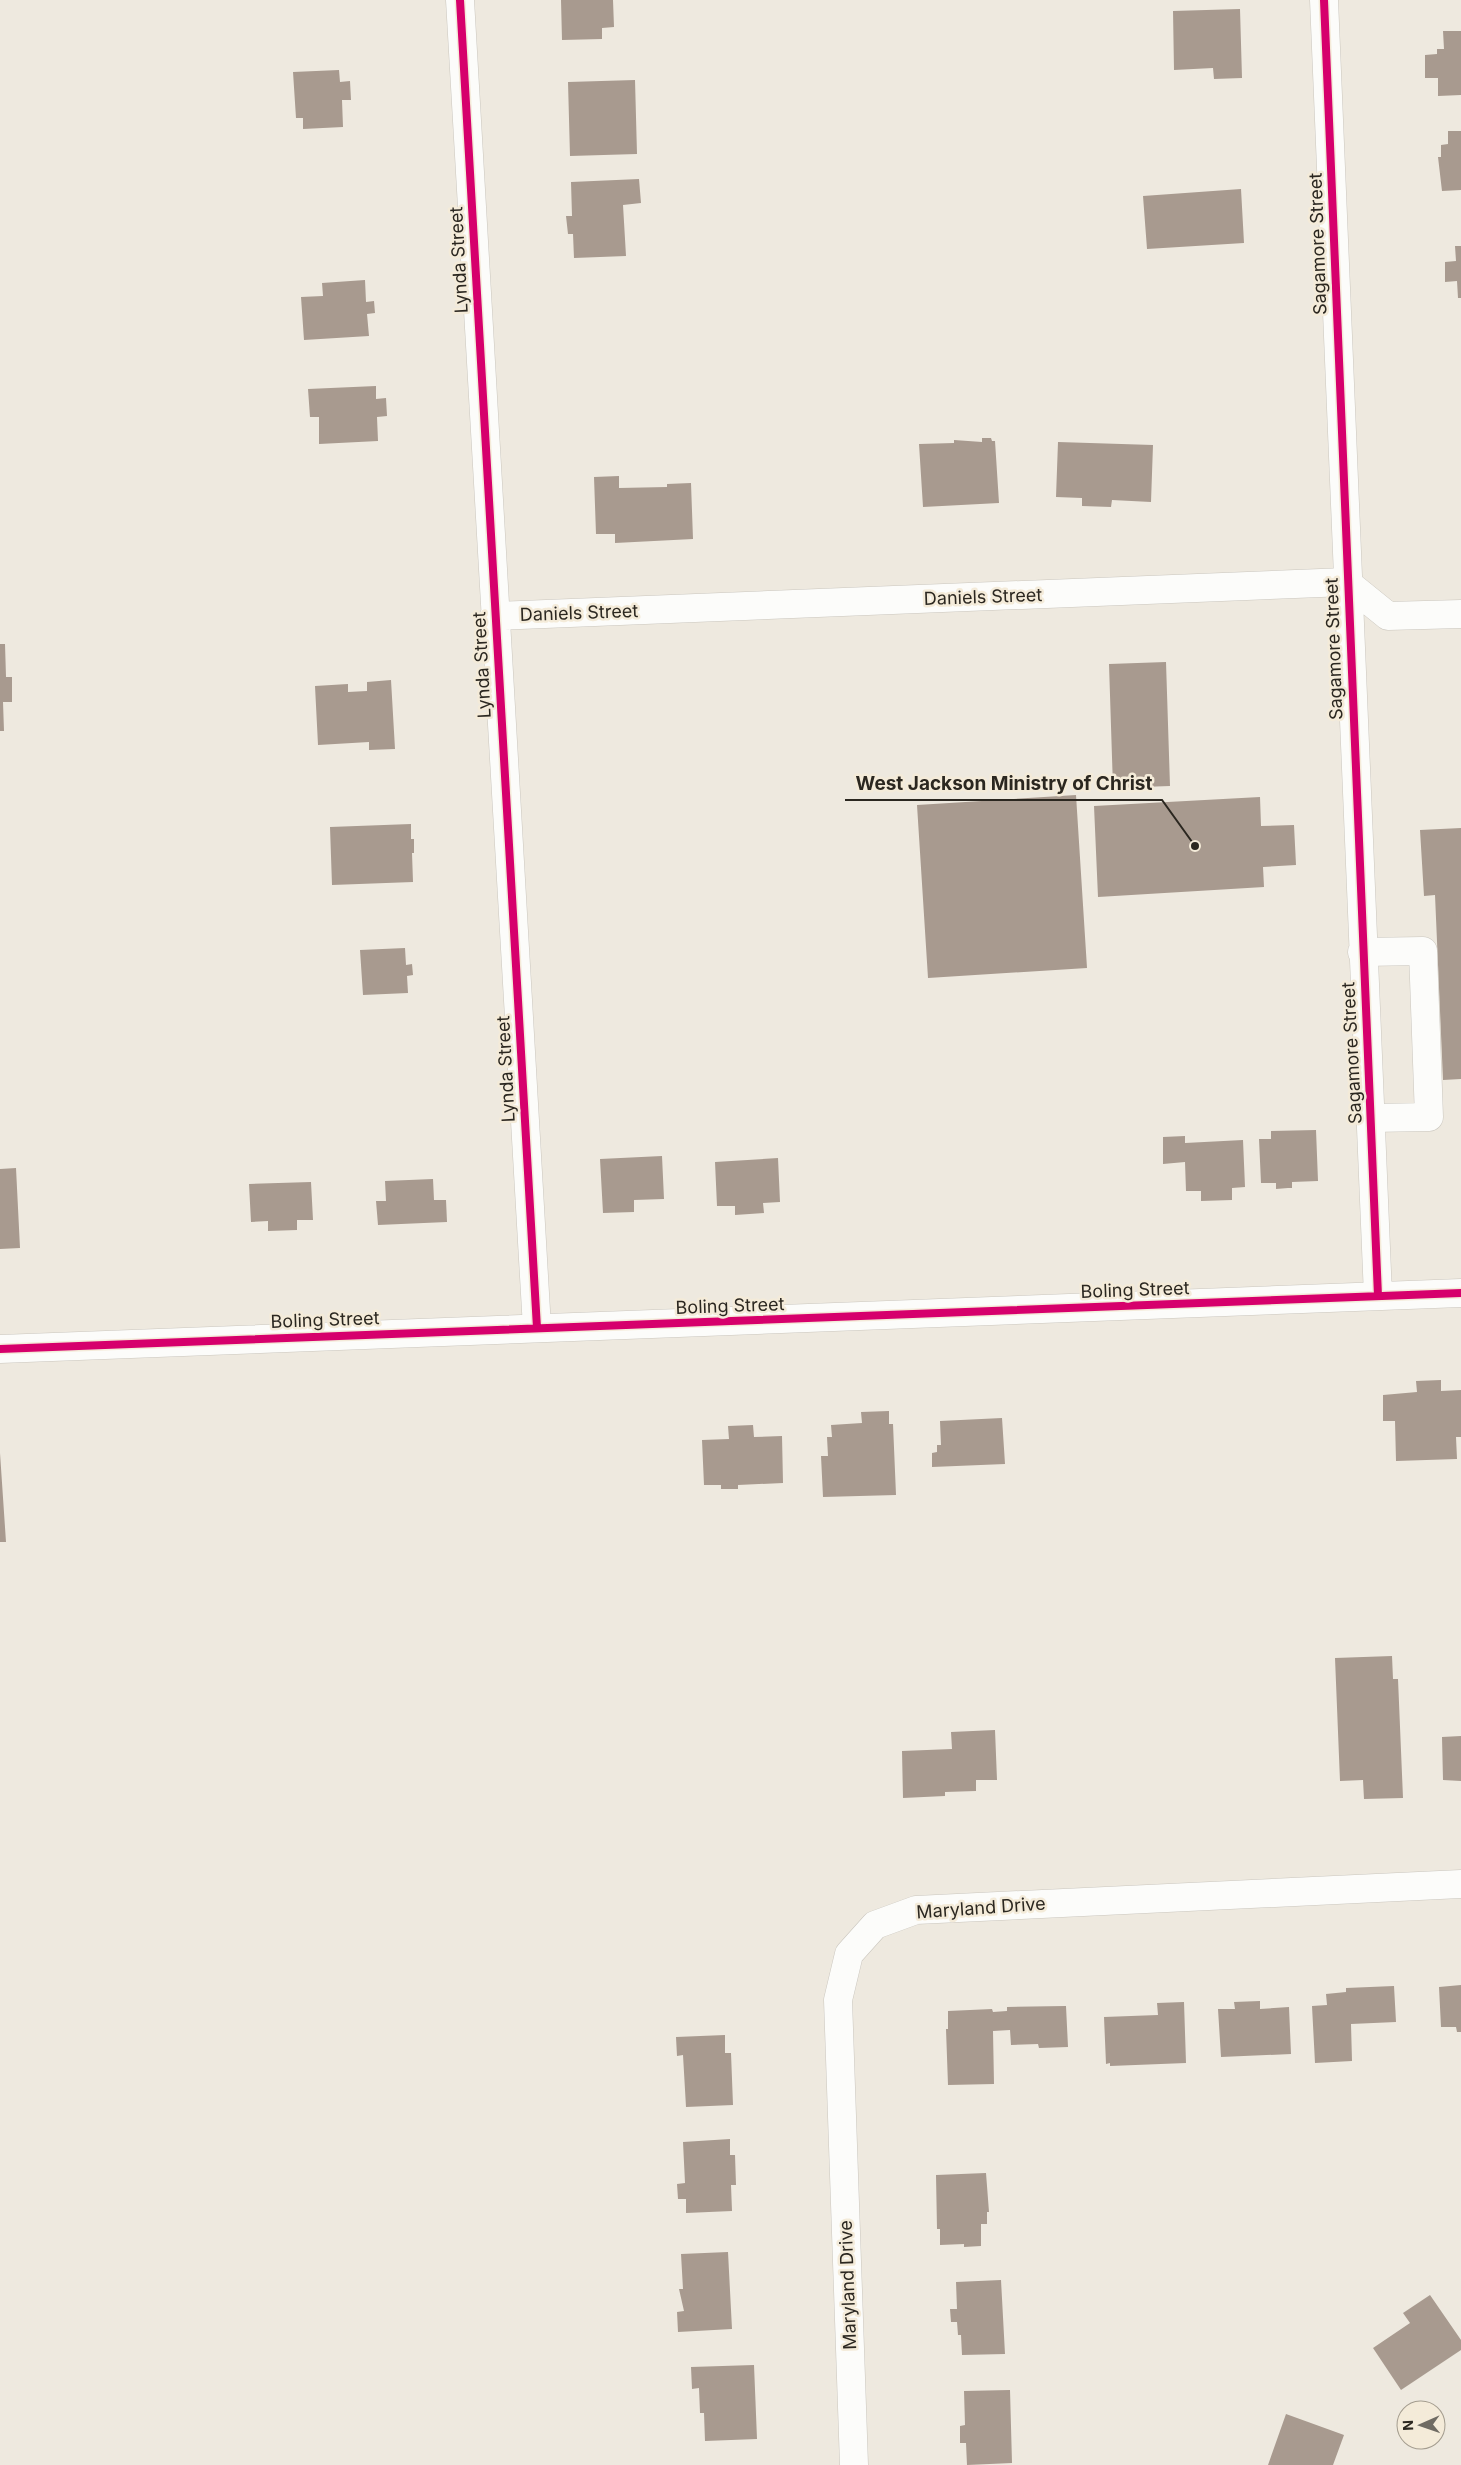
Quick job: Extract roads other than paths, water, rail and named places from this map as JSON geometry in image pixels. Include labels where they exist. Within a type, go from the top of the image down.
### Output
[{"type":"street","name":"Lynda Street","points":[[460,0],[494,616],[537,1328]]},
{"type":"street","name":"Sagamore Street","points":[[1324,0],[1346,582],[1378,1296]]},
{"type":"street","name":"Daniels Street","points":[[494,616],[1346,582]]},
{"type":"street","points":[[1346,582],[1388,616],[1461,614]]},
{"type":"street","points":[[1362,952],[1423,951],[1429,1117],[1370,1118]]},
{"type":"street","name":"Boling Street","points":[[0,1348],[1461,1293]]},
{"type":"street","name":"Maryland Drive","points":[[854,2465],[838,2000],[849,1954],[875,1925],[916,1910],[1461,1884]]},
{"type":"place","name":"West Jackson Ministry of Christ","points":[[1195,846]]}]
